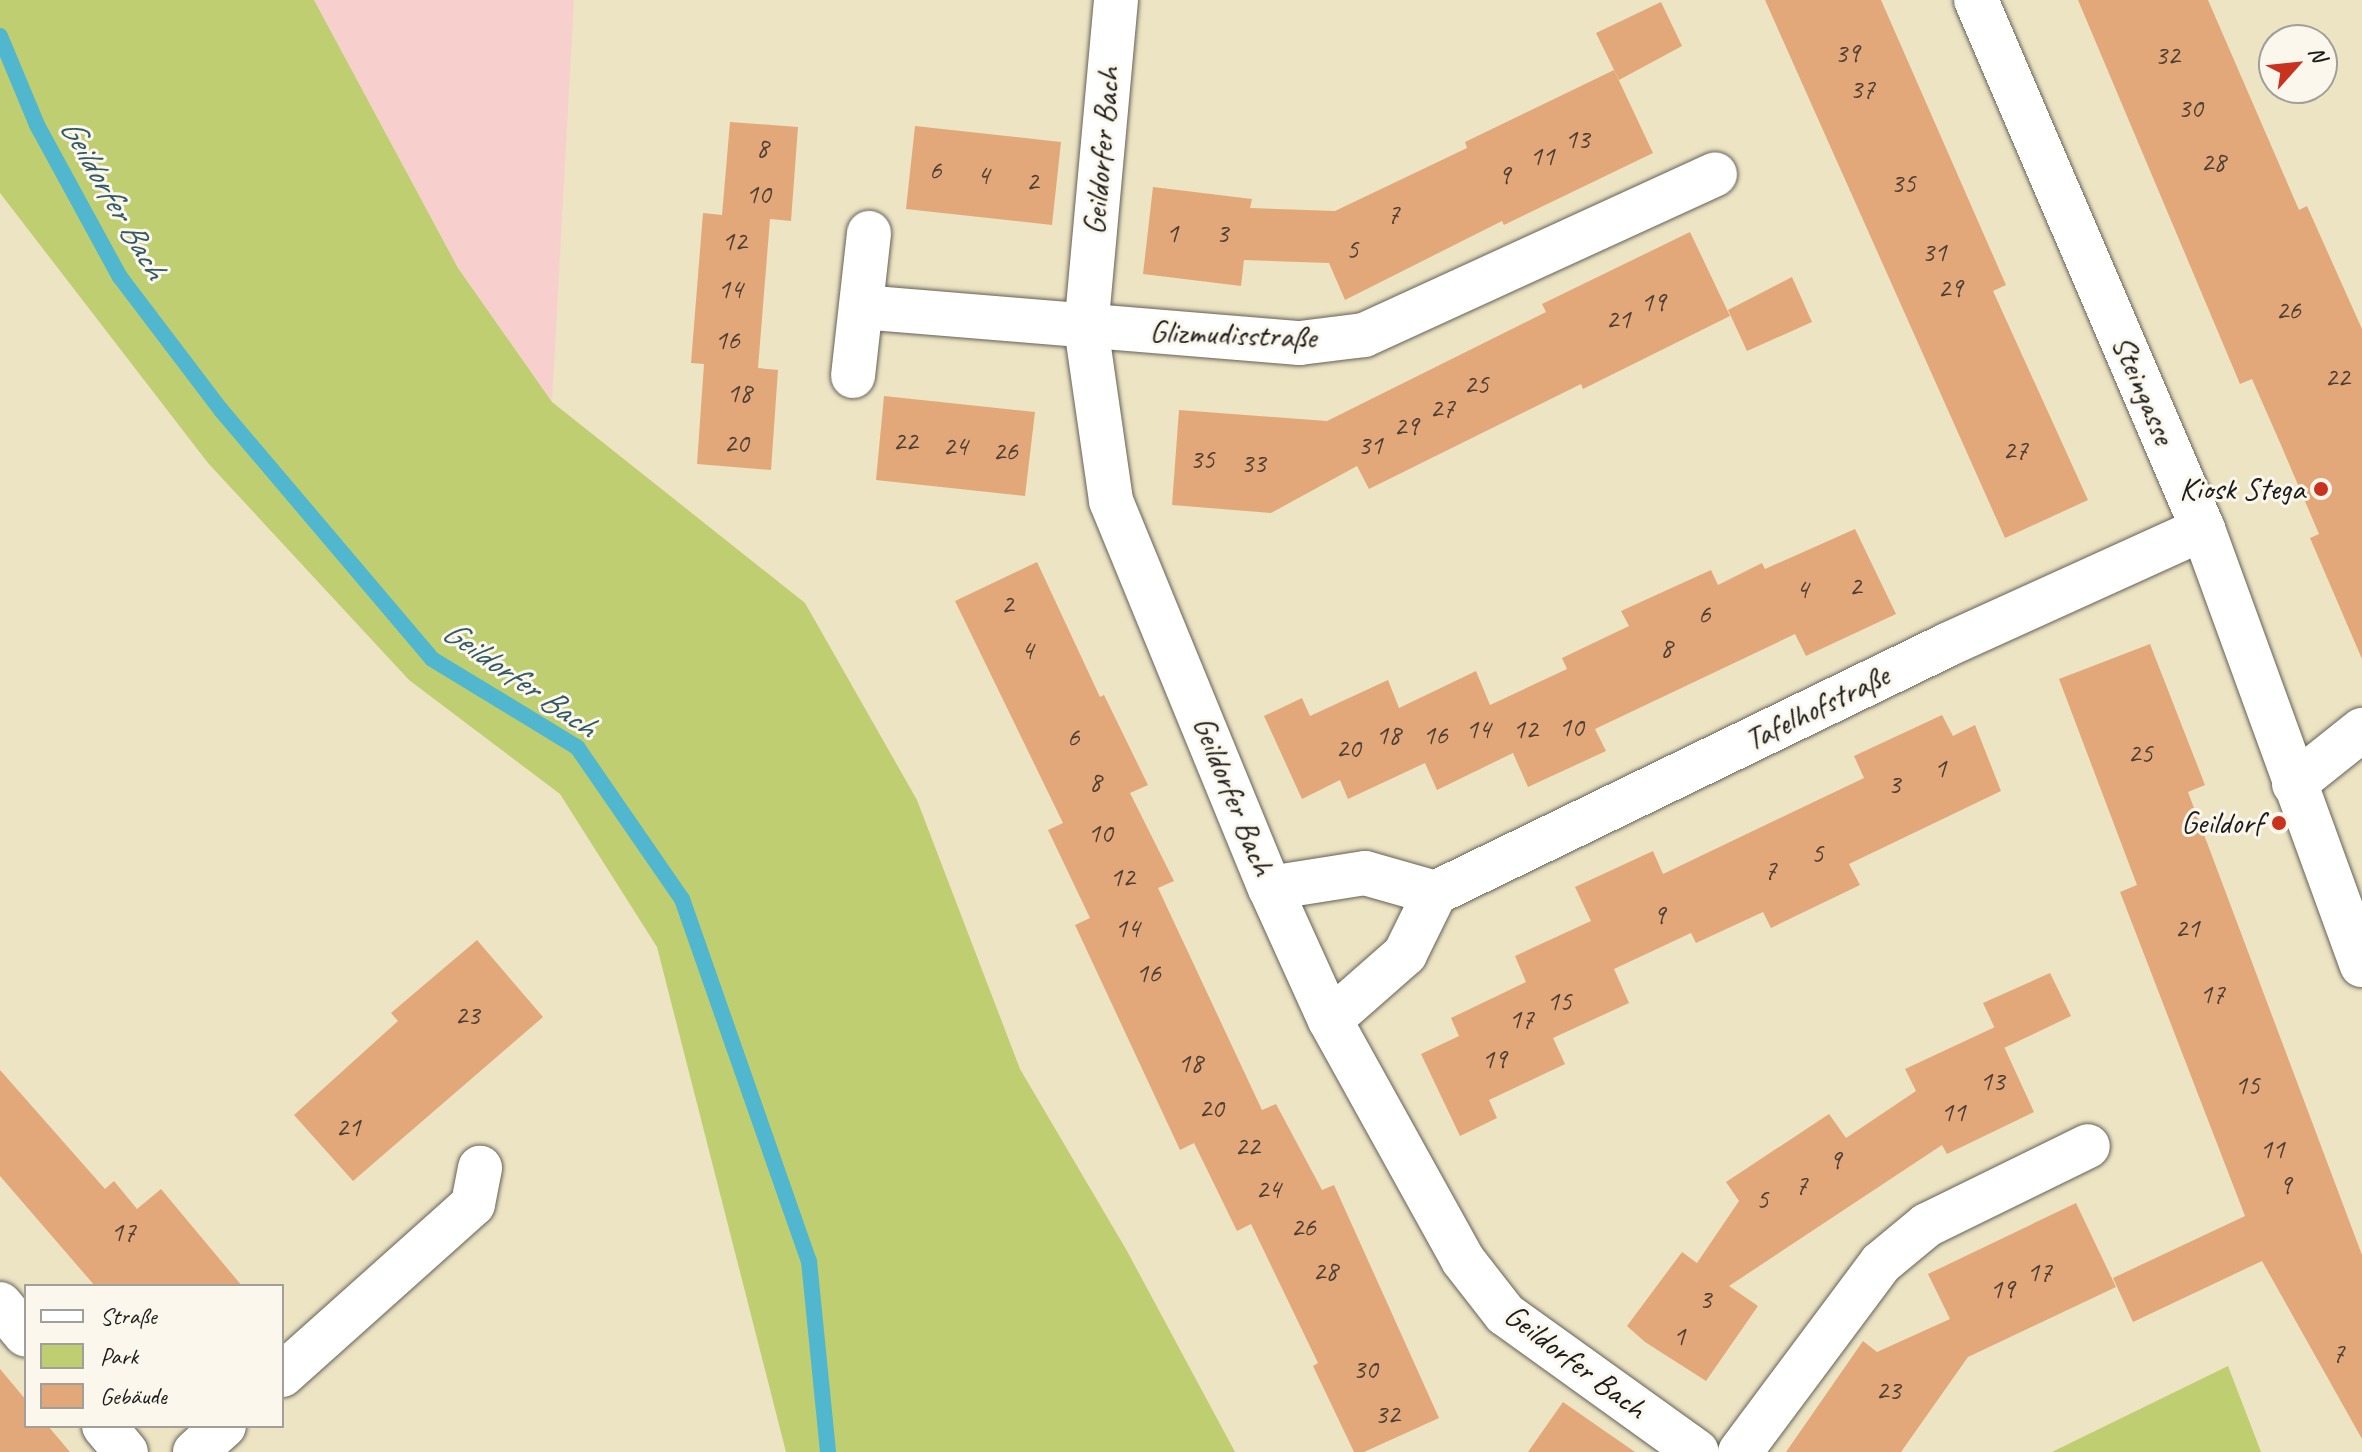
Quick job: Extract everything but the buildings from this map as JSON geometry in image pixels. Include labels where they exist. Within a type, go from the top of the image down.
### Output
[{"type":"street","name":"Geildorfer Bach","points":[[1116,0],[1086,327],[1111,501],[1270,888],[1330,1020],[1463,1260],[1505,1314],[1697,1452]]},
{"type":"street","name":"Steingasse","points":[[1976,0],[2203,529],[2362,965]]},
{"type":"street","name":"Glizmudisstraße","points":[[861,307],[1300,343],[1364,335],[1715,174]]},
{"type":"street","points":[[853,376],[869,233]]},
{"type":"street","name":"Tafelhofstraße","points":[[1435,893],[1947,645],[2203,529]]},
{"type":"street","points":[[2294,784],[2362,730]]},
{"type":"street","points":[[1270,888],[1365,873],[1435,893],[1405,954],[1330,1020]]},
{"type":"street","points":[[1740,1452],[1881,1263],[1927,1225],[2088,1146]]},
{"type":"street","points":[[284,1373],[473,1204],[480,1168]]},
{"type":"street","points":[[0,1304],[24,1333]]},
{"type":"street","points":[[106,1428],[126,1452]]},
{"type":"street","points":[[195,1452],[222,1428]]},
{"type":"shaded area","points":[[314,0],[574,0],[552,402],[458,268]]},
{"type":"green space","points":[[0,0],[314,0],[458,268],[552,402],[805,603],[917,800],[1020,1069],[1127,1251],[1235,1452],[786,1452],[657,947],[560,794],[409,680],[208,463],[0,193]]},
{"type":"green space","points":[[2228,1366],[2261,1452],[2052,1452]]},
{"type":"waterway","name":"Geildorfer Bach","points":[[0,36],[37,125],[120,277],[221,410],[432,659],[577,747],[682,899],[809,1261],[828,1452]]},
{"type":"place","name":"Kiosk Stega","points":[[2321,489]]},
{"type":"place","name":"Geildorf","points":[[2279,823]]}]
